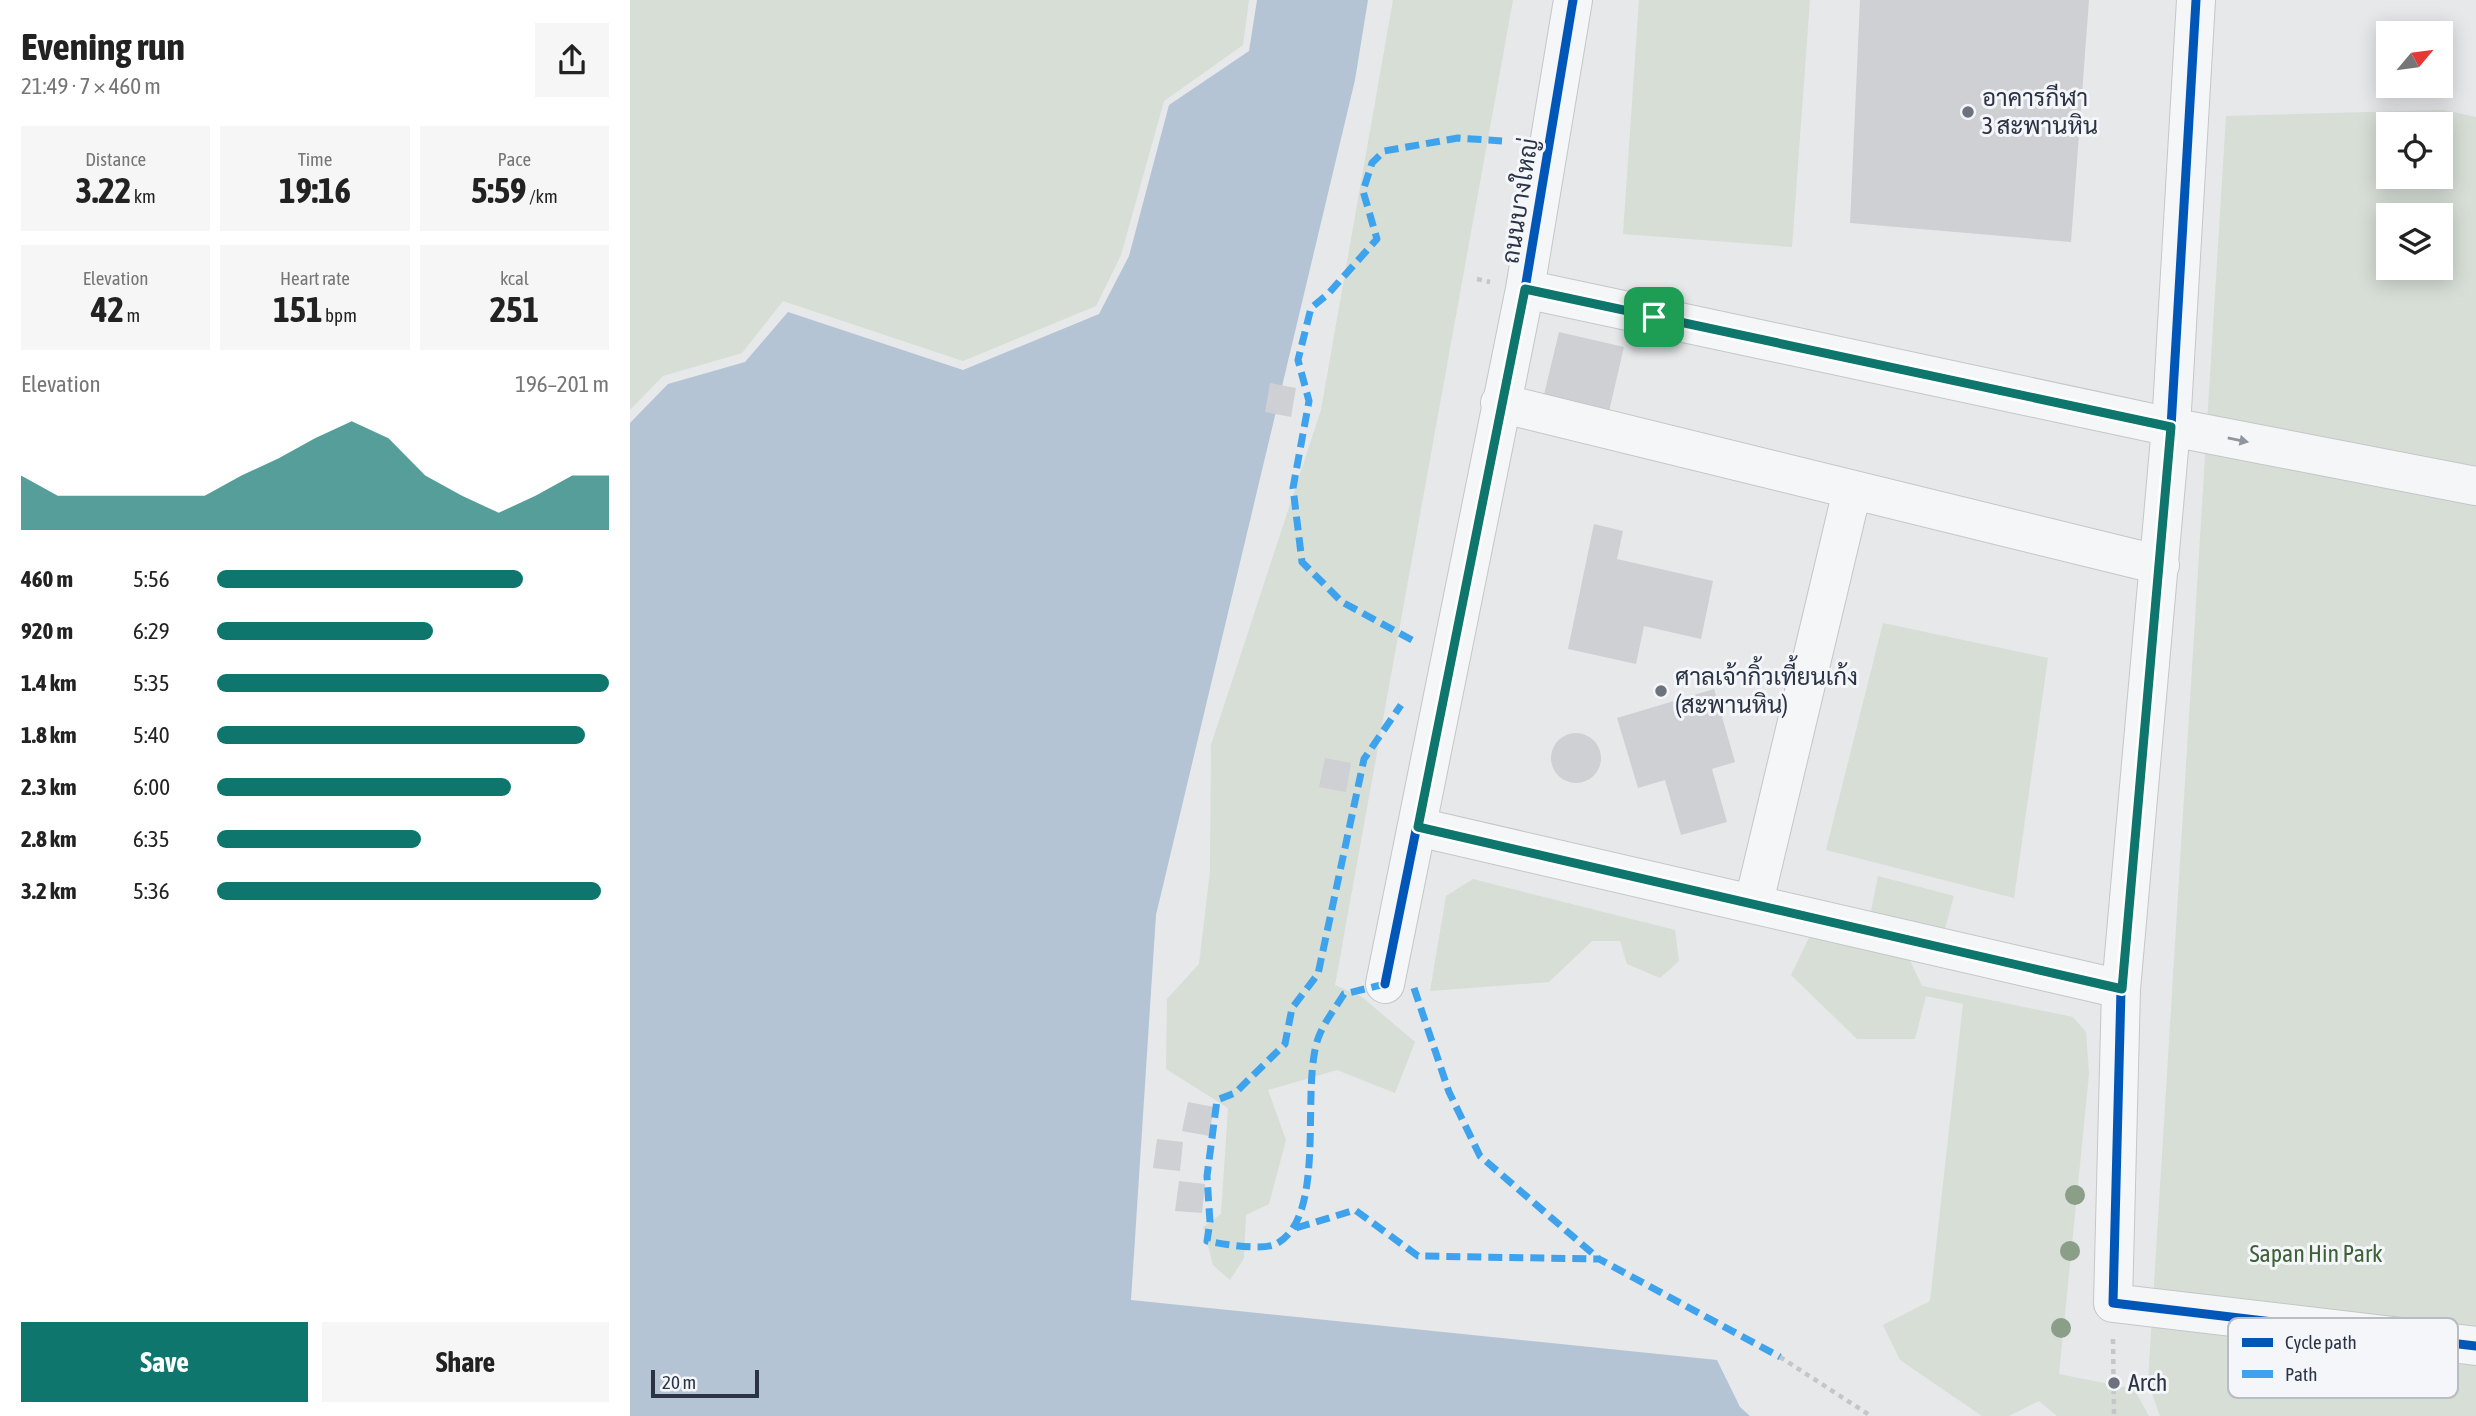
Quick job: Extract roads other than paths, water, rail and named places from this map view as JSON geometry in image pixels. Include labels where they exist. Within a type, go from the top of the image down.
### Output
[{"type":"street","name":"ถนนบางใหญ่","points":[[1385,984],[1525,289],[1573,0]]},
{"type":"street","points":[[2196,0],[2171,427],[2122,989],[2113,1303],[2240,1318]]},
{"type":"street","points":[[1525,289],[2171,427],[2476,486]]},
{"type":"street","points":[[1500,404],[2160,565]]},
{"type":"street","points":[[1754,902],[1852,491]]},
{"type":"street","points":[[1418,827],[1754,902],[2122,989]]},
{"type":"street","points":[[2458,1344],[2476,1346]]},
{"type":"water","points":[[1257,0],[1368,0],[1355,80],[1156,915],[1131,1300],[1717,1360],[1740,1407],[1750,1416],[630,1416],[630,423],[668,384],[745,362],[788,312],[963,370],[1099,314],[1129,256],[1169,105],[1249,51]]},
{"type":"place","name":"อาคารกีฬา 3 สะพานหิน","points":[[1968,112]]},
{"type":"place","name":"ศาลเจ้ากิ้วเที้ยนเก้ง (สะพานหิน)","points":[[1661,691]]},
{"type":"place","name":"Arch","points":[[2114,1383]]},
{"type":"park label","name":"Sapan Hin Park","points":[[2316,1254]]}]
